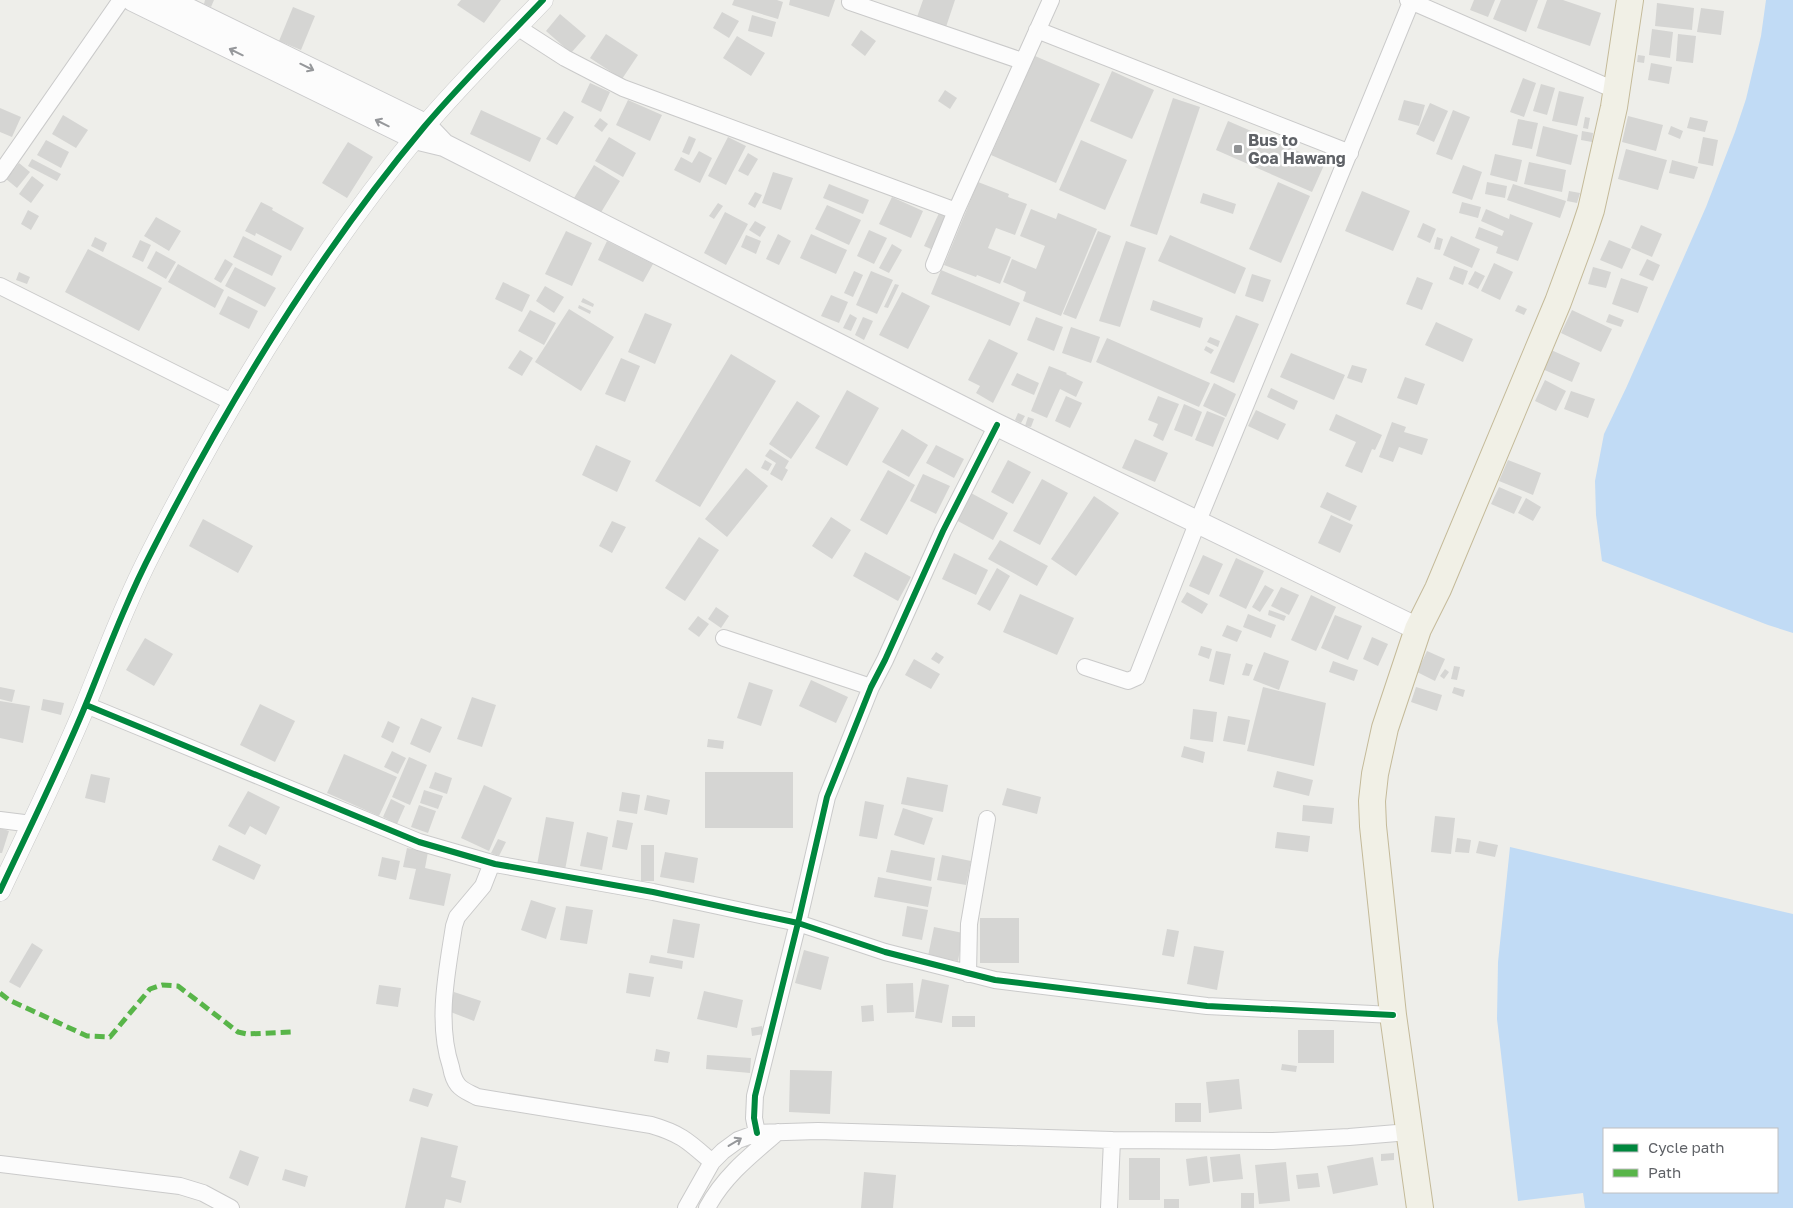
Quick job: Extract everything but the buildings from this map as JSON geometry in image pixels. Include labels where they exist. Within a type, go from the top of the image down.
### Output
[{"type":"highway","points":[[1420,1208],[1393,1015],[1373,826],[1372,800],[1375,774],[1383,736],[1418,629],[1438,589],[1558,302],[1591,210],[1617,91],[1630,0]]},
{"type":"main road","points":[[133,0],[420,132]]},
{"type":"main road","points":[[171,0],[444,145],[997,425],[1418,629]]},
{"type":"street","points":[[0,174],[121,0]]},
{"type":"street","points":[[0,891],[86,705],[103,659],[152,550],[232,402],[336,240],[420,132],[543,0]]},
{"type":"street","points":[[934,265],[956,211],[1051,0]]},
{"type":"street","points":[[1085,667],[1128,681],[1137,677],[1198,521],[1350,154],[1410,1],[1617,91]]},
{"type":"street","points":[[850,2],[1022,62]]},
{"type":"street","points":[[517,27],[565,58],[623,88],[956,211]]},
{"type":"street","points":[[1037,30],[1350,154]]},
{"type":"street","points":[[0,286],[232,402]]},
{"type":"street","points":[[757,1133],[754,1118],[755,1096],[827,797],[871,687],[943,531],[997,425]]},
{"type":"street","points":[[724,638],[871,687]]},
{"type":"street","points":[[86,705],[419,842],[492,863],[653,892],[798,923],[885,952],[995,980],[1207,1006],[1393,1015]]},
{"type":"street","points":[[968,974],[969,924],[988,819]]},
{"type":"street","points":[[0,820],[32,824]]},
{"type":"street","points":[[492,863],[483,886],[457,917],[454,926],[443,1016],[443,1034],[449,1062],[457,1084],[464,1091],[478,1097],[651,1125],[672,1131],[684,1137],[712,1162]]},
{"type":"street","points":[[707,1208],[713,1197],[737,1167],[778,1132]]},
{"type":"street","points":[[686,1208],[712,1162],[729,1145],[757,1133],[907,1132],[1112,1140],[1273,1141],[1409,1132]]},
{"type":"street","points":[[1110,1208],[1112,1140]]},
{"type":"street","points":[[0,1164],[180,1186],[203,1193],[231,1208]]},
{"type":"water","points":[[1766,0],[1793,0],[1793,633],[1602,561],[1596,515],[1595,481],[1604,434],[1706,207],[1735,132],[1746,99],[1761,36]]},
{"type":"water","points":[[1510,847],[1793,914],[1793,1208],[1585,1208],[1583,1193],[1518,1201],[1497,1019],[1498,962]]},
{"type":"marked path","points":[[0,993],[9,1000],[87,1036],[110,1037],[150,989],[162,985],[178,986],[238,1032],[247,1034],[292,1032]]},
{"type":"cycle path","points":[[0,891],[66,751],[144,568],[212,438],[276,331],[347,226],[384,176],[453,94],[543,0]]},
{"type":"cycle path","points":[[86,705],[419,842],[495,864],[653,892],[798,923],[827,797],[871,687],[943,531],[997,425]]},
{"type":"cycle path","points":[[757,1133],[754,1118],[755,1096],[798,923],[885,952],[995,980],[1207,1006],[1393,1015]]},
{"type":"place","name":"Bus to Goa Hawang","points":[[1238,149]]}]
